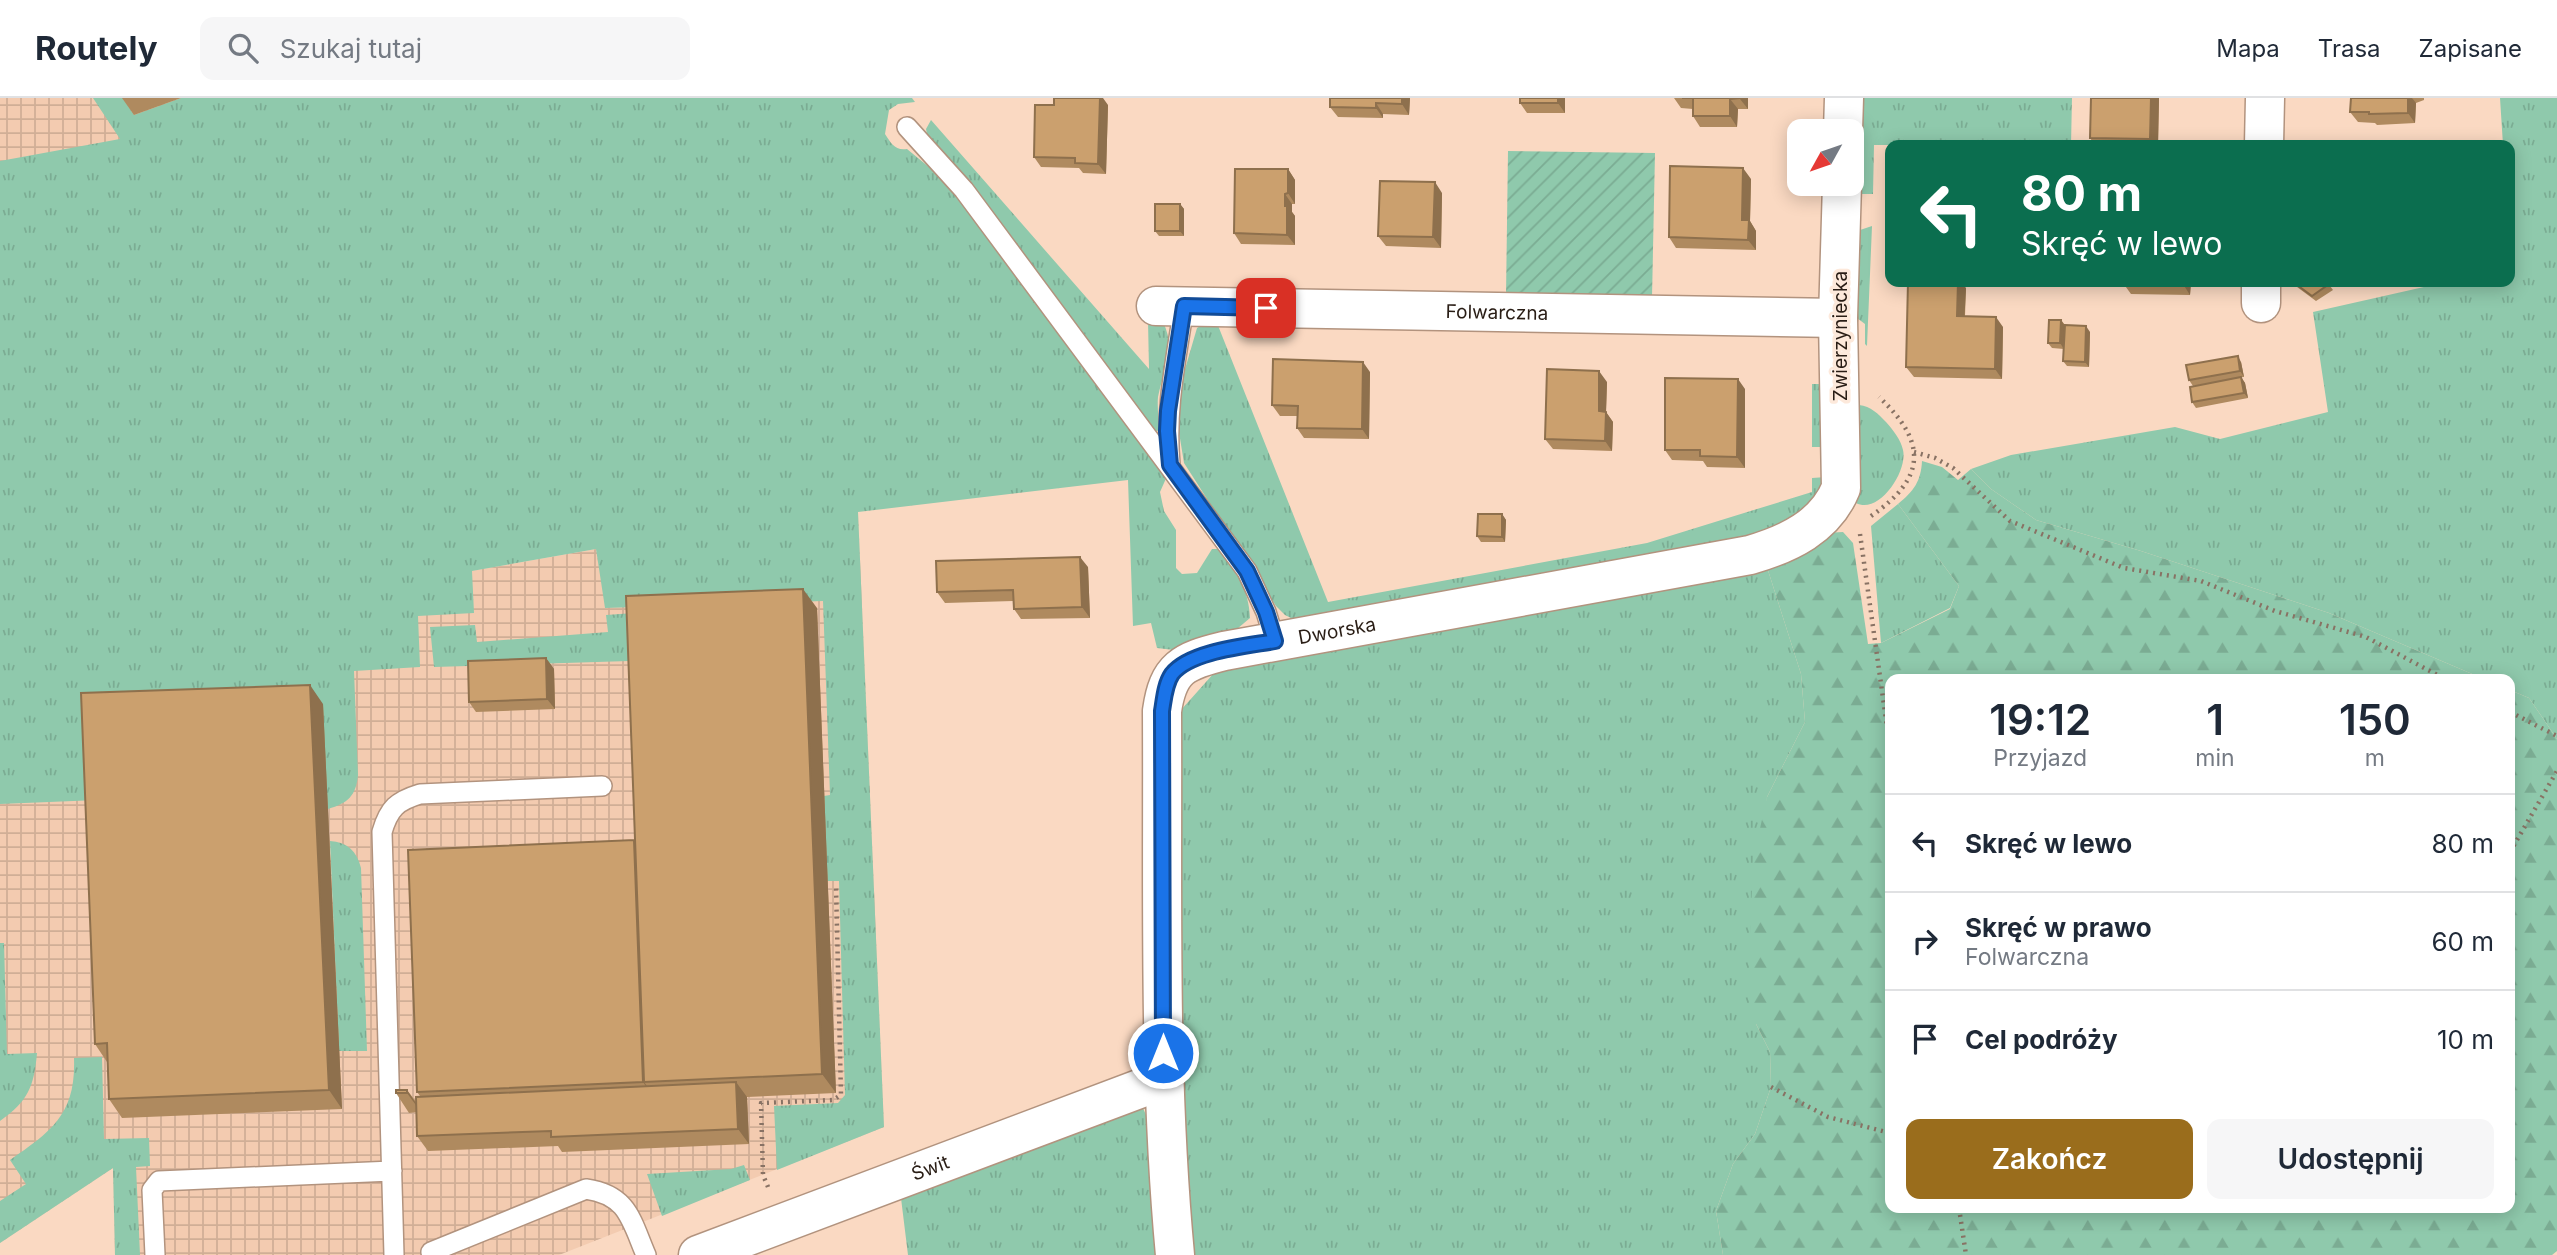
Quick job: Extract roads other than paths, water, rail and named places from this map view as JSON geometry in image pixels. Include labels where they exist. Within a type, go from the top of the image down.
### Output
[{"type":"street","points":[[1843,119],[1844,98]]},
{"type":"street","points":[[2264,140],[2265,98]]},
{"type":"street","name":"Zwierzyniecka","points":[[1841,488],[1838,318],[1842,196]]},
{"type":"street","name":"Folwarczna","points":[[1170,306],[1838,318]]},
{"type":"street","name":"Dworska","points":[[1175,1255],[1163,1080],[1162,711],[1165,690],[1172,674],[1186,663],[1202,656],[1750,555],[1797,538],[1835,504],[1841,488]]},
{"type":"street","name":"Świt","points":[[698,1255],[1163,1080]]},
{"type":"lane","points":[[907,127],[964,190],[1247,571],[1266,612],[1275,641]]},
{"type":"lane","points":[[1170,306],[1167,431],[1170,465]]},
{"type":"lane","points":[[394,1255],[382,832],[387,814],[403,799],[420,794],[602,786]]},
{"type":"lane","points":[[156,1255],[152,1190],[159,1181],[392,1171]]},
{"type":"lane","points":[[431,1252],[586,1189],[604,1191],[617,1199],[625,1209],[646,1255]]}]
